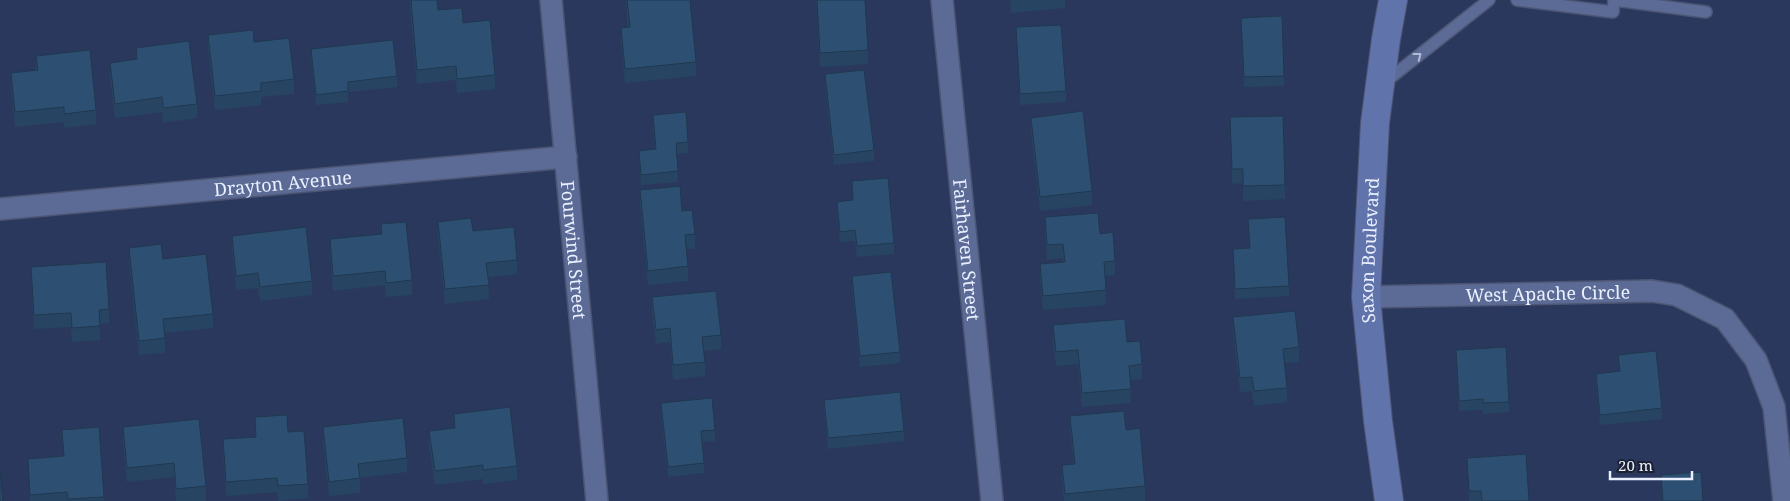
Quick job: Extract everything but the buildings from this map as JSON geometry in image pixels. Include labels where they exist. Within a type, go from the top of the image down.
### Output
[{"type":"main road","name":"Saxon Boulevard","points":[[1389,501],[1378,422],[1366,297],[1375,123],[1393,0]]},
{"type":"street","name":"Fourwind Street","points":[[551,0],[597,501]]},
{"type":"street","name":"Fairhaven Street","points":[[942,0],[992,501]]},
{"type":"street","name":"Drayton Avenue","points":[[0,209],[566,157]]},
{"type":"street","name":"West Apache Circle","points":[[1366,297],[1652,291],[1677,295],[1725,319],[1756,360],[1774,407],[1784,501]]},
{"type":"lane","points":[[1380,86],[1489,0]]},
{"type":"lane","points":[[1517,0],[1613,12],[1614,0],[1706,12]]}]
